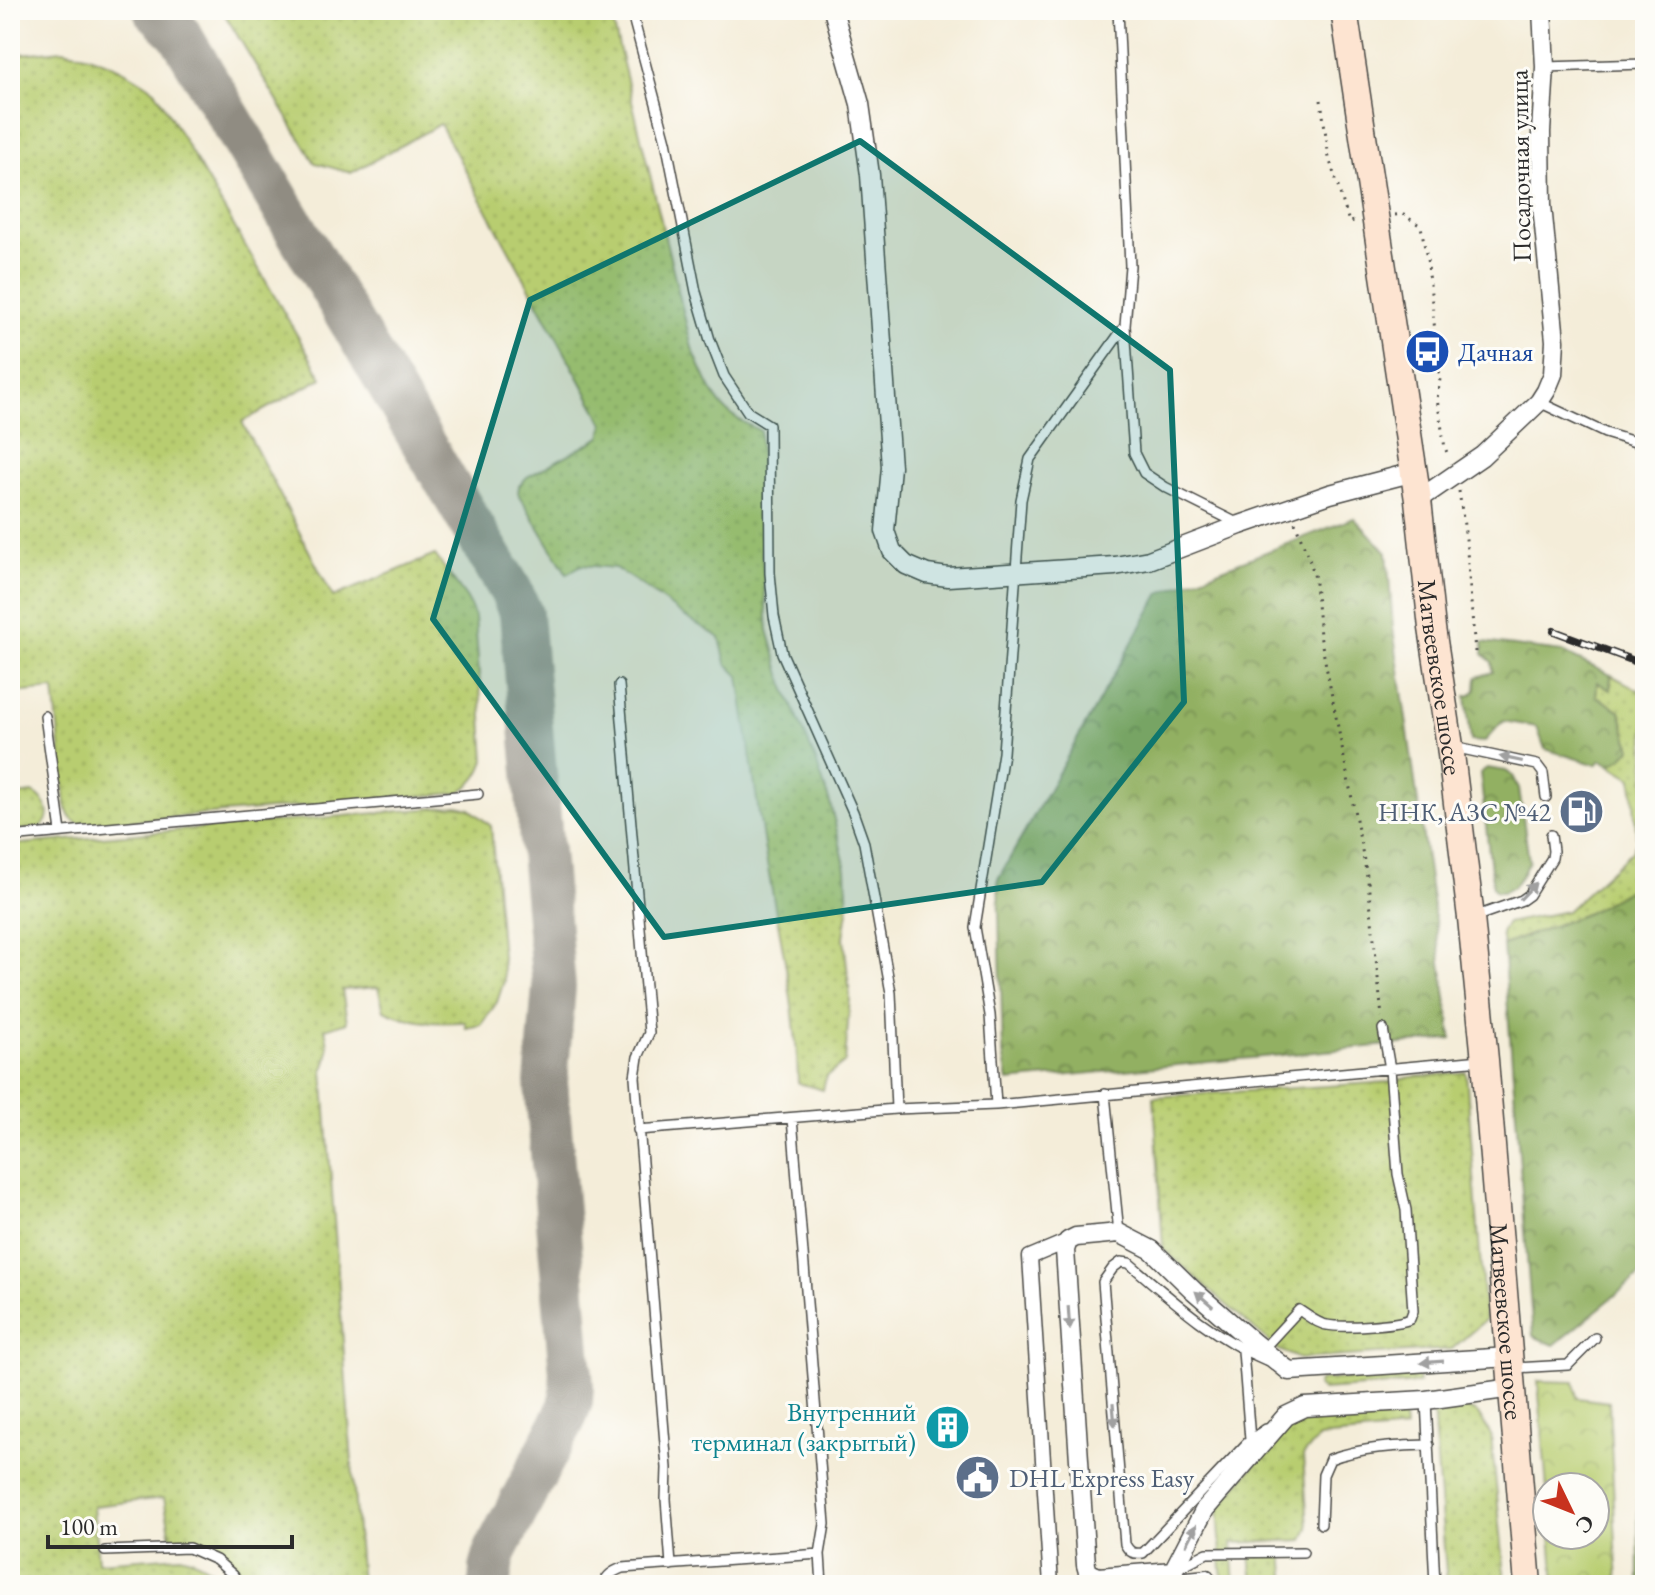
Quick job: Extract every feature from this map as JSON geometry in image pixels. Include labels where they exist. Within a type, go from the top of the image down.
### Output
[{"type":"main road","name":"Матвеевское шоссе","points":[[1344,10],[1418,500],[1471,918],[1528,1585]]},
{"type":"street","points":[[833,10],[860,104],[870,175],[891,467],[885,531],[892,551],[906,565],[927,574],[948,577],[1115,566],[1149,560],[1290,507],[1414,472]]},
{"type":"street","name":"Посадочная улица","points":[[1418,500],[1482,456],[1539,402],[1553,374],[1555,341],[1542,205],[1541,132],[1545,67],[1542,10]]},
{"type":"street","points":[[1051,1585],[1030,1257],[1076,1237],[1119,1233],[1152,1250],[1253,1350],[1293,1371],[1511,1371]]},
{"type":"street","points":[[1068,1241],[1065,1250],[1086,1565],[1088,1572],[1098,1577],[1173,1571],[1205,1509],[1286,1416],[1305,1407],[1426,1400],[1511,1371]]},
{"type":"street","points":[[1129,1585],[1207,1577]]},
{"type":"lane","points":[[631,10],[666,141],[696,292],[710,340],[724,376],[748,412],[769,425],[770,573],[774,616],[782,653],[864,843],[891,993],[896,1109]]},
{"type":"lane","points":[[1118,10],[1130,266],[1125,326],[1134,453],[1144,473],[1240,525]]},
{"type":"lane","points":[[1545,67],[1645,64]]},
{"type":"lane","points":[[996,1105],[990,1015],[975,927],[1003,753],[1021,500],[1030,459],[1125,326]]},
{"type":"lane","points":[[1539,402],[1605,433],[1645,445]]},
{"type":"lane","points":[[619,685],[649,1033],[638,1057],[635,1077],[667,1468],[671,1565]]},
{"type":"lane","points":[[45,716],[61,832]]},
{"type":"lane","points":[[1450,746],[1537,765],[1543,773],[1546,797]]},
{"type":"lane","points":[[10,837],[478,794]]},
{"type":"lane","points":[[1471,918],[1529,895],[1552,858],[1551,835]]},
{"type":"lane","points":[[1250,1440],[1253,1350],[1299,1310],[1324,1326],[1403,1322],[1410,1319],[1413,1311],[1406,1210],[1398,1174],[1390,1069],[1383,1029]]},
{"type":"lane","points":[[638,1130],[896,1109],[996,1105],[1485,1060]]},
{"type":"lane","points":[[1105,1094],[1119,1233]]},
{"type":"lane","points":[[792,1118],[825,1524],[820,1554],[822,1585]]},
{"type":"lane","points":[[1253,1350],[1199,1320],[1129,1263],[1121,1262],[1103,1282],[1125,1544],[1130,1552],[1143,1553],[1250,1440],[1286,1416]]},
{"type":"lane","points":[[1511,1371],[1568,1365],[1595,1338]]},
{"type":"lane","points":[[1426,1400],[1435,1585]]},
{"type":"lane","points":[[1321,1524],[1323,1475],[1330,1459],[1386,1446],[1429,1445]]},
{"type":"lane","points":[[105,1551],[189,1548],[216,1560],[240,1585]]},
{"type":"lane","points":[[1173,1571],[1207,1553],[1303,1552]]},
{"type":"lane","points":[[603,1585],[611,1572],[622,1568],[820,1554]]},
{"type":"path","points":[[1290,507],[1314,573],[1320,635],[1368,881],[1383,1029]]},
{"type":"highlighted area","points":[[860,141],[1170,370],[1184,702],[1042,882],[664,937],[433,619],[530,300]]},
{"type":"green space","points":[[222,10],[610,10],[692,348],[721,405],[760,431],[762,556],[768,630],[784,685],[830,803],[846,869],[848,911],[844,937],[850,997],[845,1062],[826,1077],[823,1090],[798,1083],[791,998],[762,835],[739,676],[726,663],[720,638],[615,568],[581,565],[567,574],[518,493],[519,486],[527,477],[601,437],[604,424],[440,124],[351,173],[315,163]]},
{"type":"green space","points":[[63,50],[111,65],[155,90],[322,378],[242,422],[333,597],[435,555],[467,599],[475,617],[485,760],[475,779],[458,793],[83,825],[69,816],[54,689],[13,693],[10,679],[10,55]]},
{"type":"green space","points":[[1354,518],[1387,552],[1393,628],[1452,1039],[1008,1081],[1003,1054],[998,879],[1160,593]]},
{"type":"green space","points":[[1483,642],[1562,652],[1611,675],[1610,690],[1597,682],[1596,696],[1620,711],[1631,749],[1610,765],[1601,760],[1597,765],[1545,749],[1537,727],[1503,721],[1484,742],[1471,741],[1466,696],[1476,690],[1477,677],[1493,672],[1492,662],[1483,654]]},
{"type":"green space","points":[[1611,675],[1639,690],[1645,706],[1645,881],[1588,913],[1503,945],[1501,933],[1507,923],[1567,911],[1632,851],[1637,841],[1632,778],[1610,765],[1631,749],[1620,711],[1596,696],[1597,682],[1610,690]]},
{"type":"green space","points":[[1487,768],[1506,771],[1513,776],[1519,788],[1529,861],[1513,887],[1504,892],[1493,888],[1480,773]]},
{"type":"green space","points":[[32,793],[45,804],[46,820],[34,829],[10,830],[10,796]]},
{"type":"green space","points":[[458,806],[470,809],[491,826],[504,981],[497,1002],[481,1025],[466,1028],[465,1022],[424,1022],[384,1010],[378,987],[342,990],[347,1022],[325,1029],[328,1055],[323,1070],[361,1585],[249,1585],[233,1565],[216,1552],[171,1538],[164,1498],[93,1506],[98,1562],[181,1556],[207,1567],[229,1585],[10,1585],[10,845]]},
{"type":"green space","points":[[1645,881],[1645,1271],[1554,1345],[1533,1336],[1503,945],[1588,913]]},
{"type":"green space","points":[[1466,1072],[1485,1320],[1452,1349],[1299,1359],[1277,1349],[1163,1249],[1154,1097],[1390,1082]]},
{"type":"green space","points":[[1430,1373],[1430,1376],[1418,1378],[1419,1383],[1322,1390],[1317,1386],[1320,1380]]},
{"type":"green space","points":[[1538,1381],[1574,1382],[1577,1398],[1609,1402],[1618,1585],[1555,1585],[1552,1551],[1611,1551],[1611,1471],[1545,1471]]},
{"type":"green space","points":[[1403,1406],[1405,1429],[1319,1437],[1303,1456],[1308,1528],[1303,1540],[1232,1543],[1235,1585],[1223,1585],[1218,1507],[1285,1431],[1313,1418]]},
{"type":"green space","points":[[1463,1406],[1478,1414],[1491,1435],[1506,1585],[1447,1585],[1433,1411]]},
{"type":"green space","points":[[1645,1470],[1645,1585],[1639,1585],[1638,1480]]},
{"type":"green space","points":[[1283,1552],[1286,1585],[1253,1585],[1250,1553]]},
{"type":"taxiway","points":[[155,10],[179,33],[511,591],[521,614],[554,987],[546,1082],[572,1386],[565,1417],[496,1550],[490,1585]]},
{"type":"railway","points":[[1554,631],[1645,665]]},
{"type":"place","name":"Дачная","points":[[1427,352]]},
{"type":"place","name":"ННК, АЗС №42","points":[[1582,812]]},
{"type":"place","name":"Внутренний терминал (закрытый)","points":[[947,1427]]},
{"type":"place","name":"DHL Express Easy","points":[[978,1478]]}]
